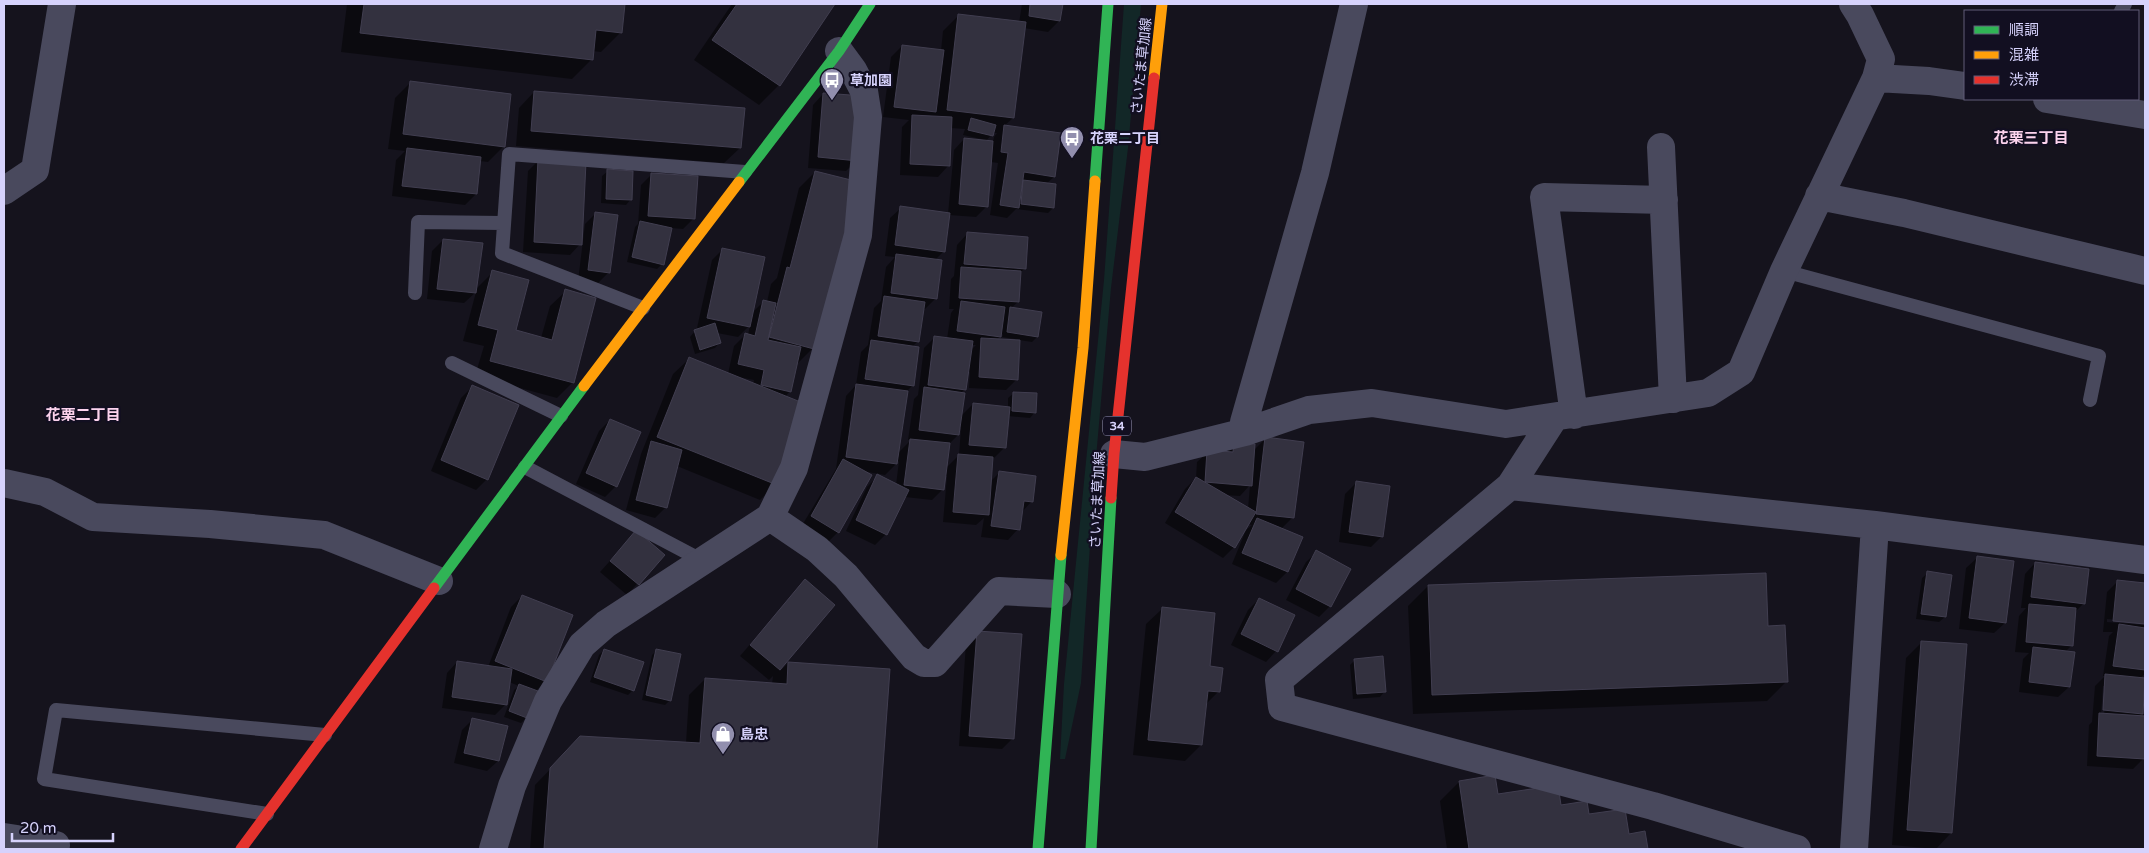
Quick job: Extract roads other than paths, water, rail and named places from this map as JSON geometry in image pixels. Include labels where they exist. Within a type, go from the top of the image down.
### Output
[{"type":"main road","points":[[241,849],[562,416],[745,172],[839,51],[870,4]]},
{"type":"main road","name":"さいたま草加線","points":[[1038,849],[1057,594],[1083,348],[1108,4]]},
{"type":"main road","name":"さいたま草加線","points":[[1091,849],[1114,454],[1162,4]]},
{"type":"street","points":[[4,190],[35,170],[62,4]]},
{"type":"street","points":[[1245,432],[1244,422],[1315,173],[1354,4]]},
{"type":"street","points":[[1114,454],[1145,458],[1245,432],[1308,410],[1372,403],[1506,424],[1708,393],[1742,372],[1818,196],[1876,78],[1881,60],[1853,4]]},
{"type":"street","points":[[493,849],[512,786],[548,701],[582,645],[606,624],[770,517],[794,468],[858,235],[868,117],[864,91],[853,70],[839,51]]},
{"type":"street","points":[[1876,78],[1928,81],[1964,86]]},
{"type":"street","points":[[2066,100],[2084,101],[2145,115]]},
{"type":"street","points":[[1661,147],[1673,399]]},
{"type":"street","points":[[1818,196],[1904,213],[2145,271]]},
{"type":"street","points":[[1664,200],[1544,197],[1564,416],[1510,486],[1278,680],[1282,707],[1652,806],[1796,849]]},
{"type":"street","points":[[4,482],[45,492],[93,517],[210,524],[324,535],[439,581]]},
{"type":"street","points":[[1510,486],[1875,525],[2145,560]]},
{"type":"street","points":[[770,517],[817,550],[846,576],[914,657],[924,663],[935,663],[998,591],[1057,594]]},
{"type":"street","points":[[1854,849],[1875,525]]},
{"type":"street","points":[[4,837],[56,845],[55,849]]},
{"type":"lane","points":[[643,308],[502,253],[509,154],[745,172]]},
{"type":"lane","points":[[415,293],[418,222],[503,223]]},
{"type":"lane","points":[[1784,271],[2099,356],[2090,400]]},
{"type":"lane","points":[[452,363],[562,416]]},
{"type":"lane","points":[[525,467],[703,561]]},
{"type":"lane","points":[[267,814],[44,780],[56,710],[325,735]]},
{"type":"place","name":"草加園","points":[[832,101]]},
{"type":"place","name":"花栗二丁目","points":[[1072,159]]},
{"type":"place","name":"島忠","points":[[723,755]]},
{"type":"district","name":"花栗三丁目","points":[[2031,138]]},
{"type":"district","name":"花栗二丁目","points":[[83,415]]}]
